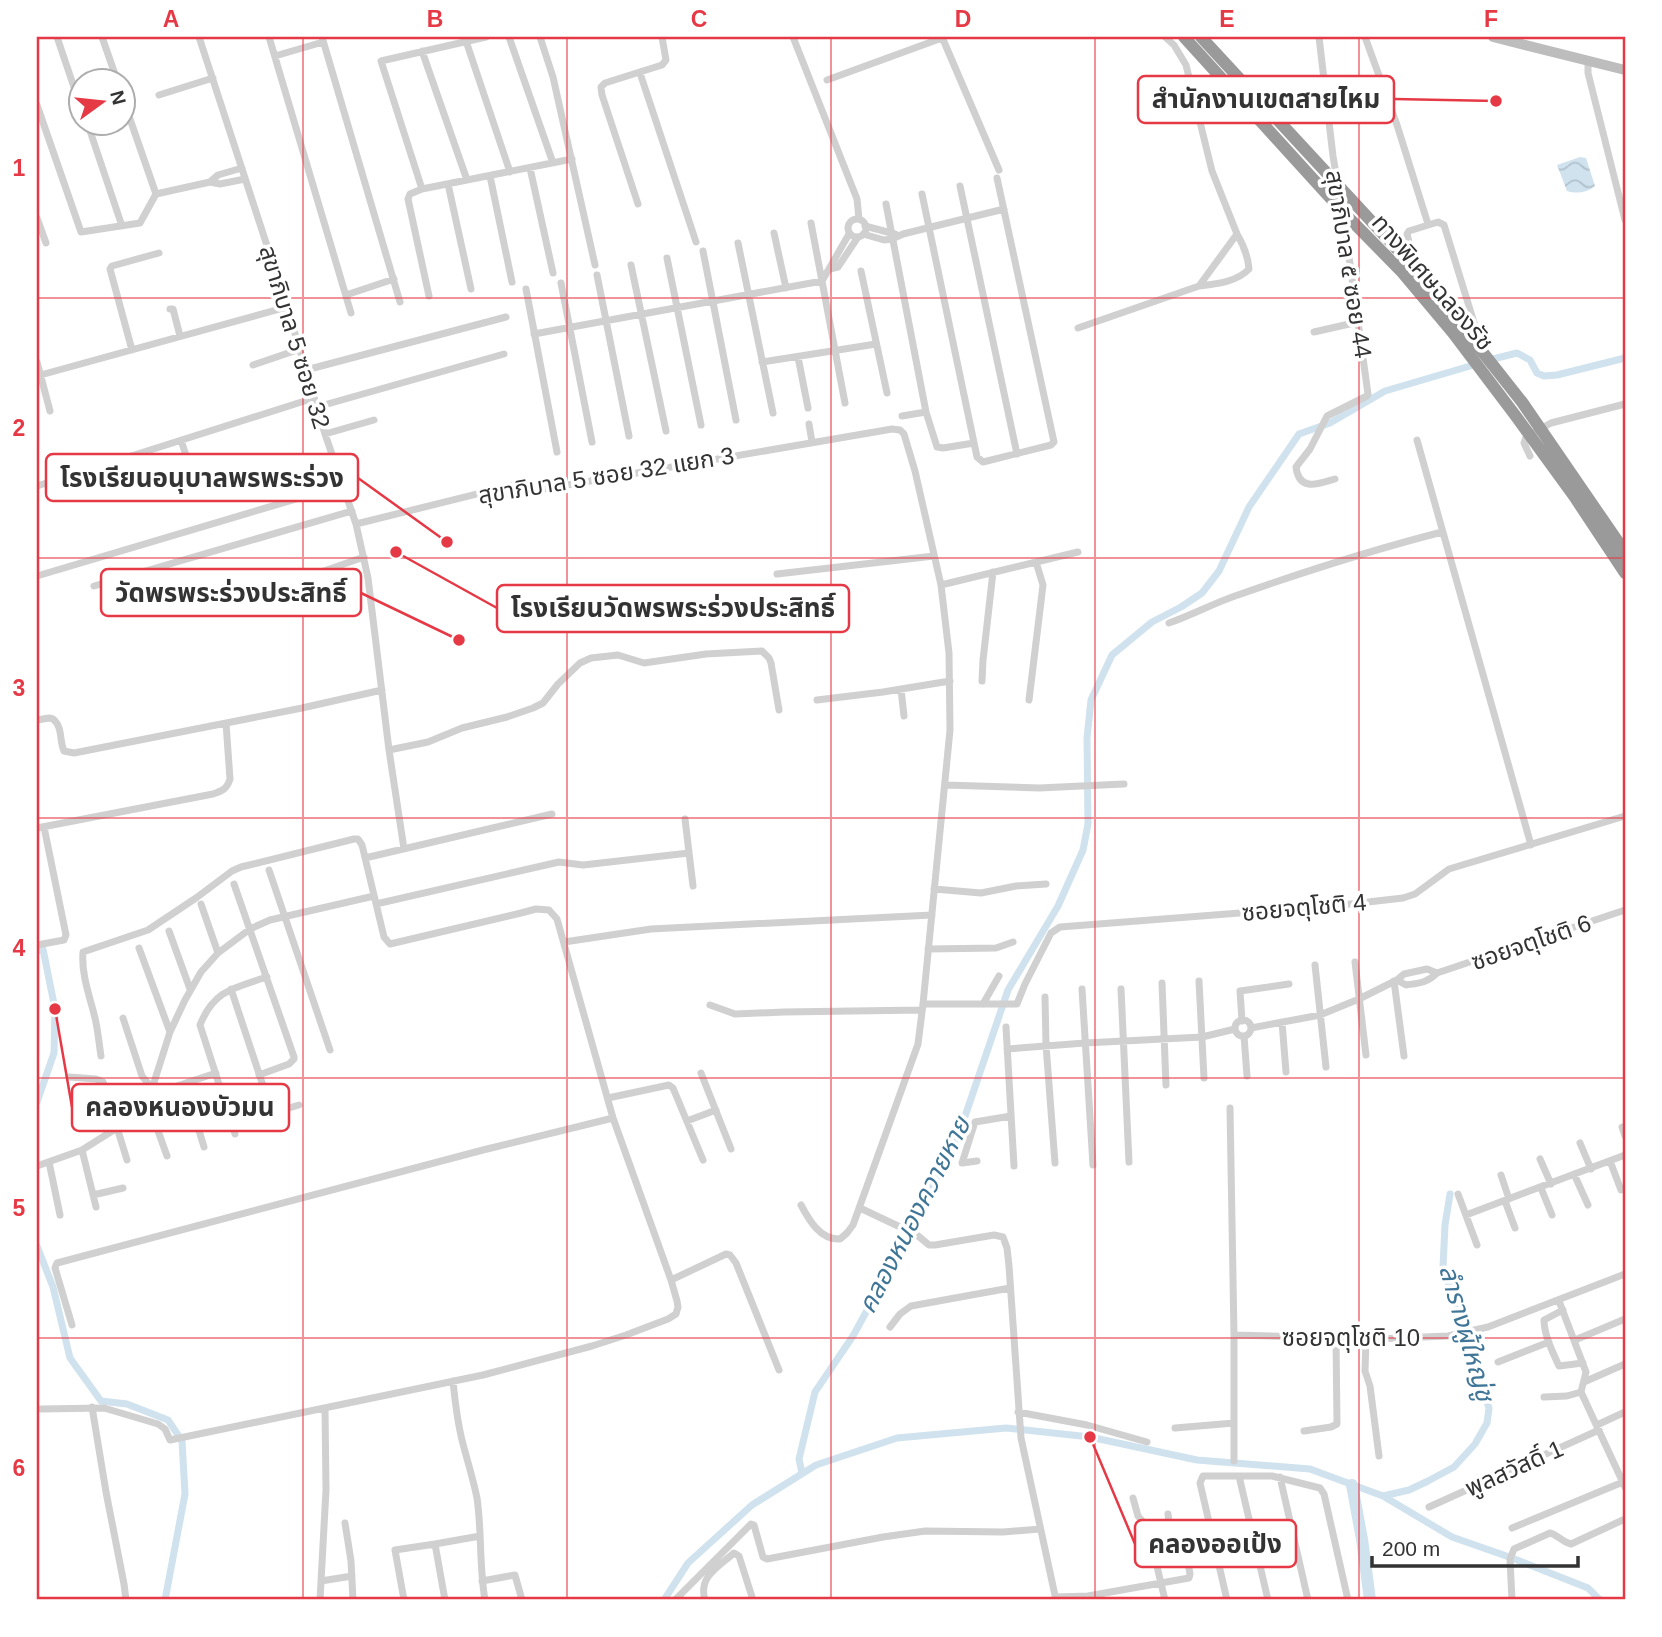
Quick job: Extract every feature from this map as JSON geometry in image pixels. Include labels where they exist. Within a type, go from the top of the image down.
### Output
[{"type":"highway","name":"ทางพิเศษฉลองรัช","points":[[1184,37],[1401,271],[1453,333],[1574,496],[1625,573]]},
{"type":"highway","name":"ทางพิเศษฉลองรัช","points":[[1201,37],[1409,261],[1522,402],[1625,552]]},
{"type":"main road","points":[[1496,37],[1510,38],[1625,70]]},
{"type":"street","points":[[57,37],[67,66]]},
{"type":"street","points":[[102,37],[112,66]]},
{"type":"street","name":"สุขาภิบาล 5 ซอย 32","points":[[199,37],[356,524],[368,578],[404,849]]},
{"type":"street","points":[[270,37],[351,313]]},
{"type":"street","points":[[422,189],[381,61],[486,37]]},
{"type":"street","points":[[509,37],[553,163]]},
{"type":"street","points":[[540,37],[553,77],[595,265]]},
{"type":"street","points":[[638,204],[601,95],[601,87],[605,83],[662,65],[666,60],[662,38],[672,37]]},
{"type":"street","points":[[793,37],[857,199],[859,219],[865,226],[894,236]]},
{"type":"street","points":[[827,80],[942,37],[998,174],[1055,438],[1051,445],[983,462],[977,457],[922,194]]},
{"type":"street","points":[[1078,328],[1199,286],[1222,284],[1249,269],[1248,258],[1212,171],[1186,65],[1166,37]]},
{"type":"street","name":"สุขาภิบาล ๕ ซอย 44","points":[[1320,37],[1333,156],[1368,394],[1327,416],[1318,436],[1296,467],[1300,481],[1305,484],[1335,479]]},
{"type":"street","points":[[1365,37],[1398,125],[1428,225]]},
{"type":"street","points":[[275,56],[323,39],[400,302]]},
{"type":"street","points":[[467,41],[510,172]]},
{"type":"street","points":[[422,51],[467,180]]},
{"type":"street","points":[[1588,60],[1588,74],[1625,220]]},
{"type":"street","points":[[640,73],[696,242]]},
{"type":"street","points":[[159,95],[213,78]]},
{"type":"street","points":[[37,105],[81,232],[140,223],[156,194],[136,136]]},
{"type":"street","points":[[92,136],[122,226]]},
{"type":"street","points":[[429,296],[408,199],[410,194],[422,189],[572,159]]},
{"type":"street","points":[[209,182],[218,174],[242,168]]},
{"type":"street","points":[[530,168],[553,273]]},
{"type":"street","points":[[490,176],[512,282]]},
{"type":"street","points":[[156,194],[209,182],[220,184],[245,179]]},
{"type":"street","points":[[448,184],[471,289]]},
{"type":"street","points":[[960,186],[1017,454]]},
{"type":"street","points":[[886,204],[926,412],[937,447],[974,443]]},
{"type":"street","points":[[849,234],[884,240],[1004,209]]},
{"type":"street","points":[[37,218],[46,243]]},
{"type":"street","points":[[534,334],[822,281],[849,234],[848,225],[859,219]]},
{"type":"street","points":[[1413,258],[1407,234],[1409,231],[1438,222],[1444,225],[1480,342]]},
{"type":"street","points":[[811,223],[845,403]]},
{"type":"street","points":[[830,269],[838,267],[865,226]]},
{"type":"street","points":[[774,233],[786,288]]},
{"type":"street","points":[[1199,286],[1237,234]]},
{"type":"street","points":[[738,243],[773,413]]},
{"type":"street","points":[[703,251],[736,419]]},
{"type":"street","points":[[132,350],[110,269],[112,266],[159,253]]},
{"type":"street","points":[[667,258],[701,425]]},
{"type":"street","points":[[631,265],[666,431]]},
{"type":"street","points":[[861,271],[887,393]]},
{"type":"street","points":[[597,275],[629,436]]},
{"type":"street","points":[[345,295],[394,279]]},
{"type":"street","points":[[561,283],[592,442]]},
{"type":"street","points":[[526,289],[557,452]]},
{"type":"street","points":[[38,376],[287,307]]},
{"type":"street","points":[[170,309],[173,309],[180,336]]},
{"type":"street","points":[[306,370],[506,317]]},
{"type":"street","points":[[1314,332],[1358,322]]},
{"type":"street","points":[[762,362],[876,344]]},
{"type":"street","points":[[253,365],[300,349]]},
{"type":"street","points":[[317,407],[504,354]]},
{"type":"street","points":[[798,357],[808,408]]},
{"type":"street","points":[[37,362],[38,376],[50,411]]},
{"type":"street","points":[[37,486],[314,398]]},
{"type":"street","points":[[1530,456],[1524,443],[1526,437],[1551,423],[1625,405]]},
{"type":"street","points":[[902,416],[926,412]]},
{"type":"street","points":[[325,434],[374,420]]},
{"type":"street","points":[[809,424],[812,442]]},
{"type":"street","name":"สุขาภิบาล 5 ซอย 32 แยก 3","points":[[356,524],[517,484],[544,489],[892,429],[900,430],[904,434],[934,556]]},
{"type":"street","points":[[181,440],[199,495]]},
{"type":"street","points":[[1417,440],[1531,845]]},
{"type":"street","points":[[37,576],[343,485]]},
{"type":"street","points":[[94,586],[352,511]]},
{"type":"street","points":[[1169,623],[1304,573],[1442,531]]},
{"type":"street","points":[[941,585],[1078,552]]},
{"type":"street","points":[[777,574],[934,556],[941,585],[949,653],[950,730],[918,1044],[860,1208],[847,1233],[840,1239],[829,1238],[818,1230],[801,1205]]},
{"type":"street","points":[[321,572],[363,557]]},
{"type":"street","points":[[1029,700],[1043,585],[1036,562]]},
{"type":"street","points":[[982,681],[993,572]]},
{"type":"street","points":[[389,750],[428,741],[462,728],[533,708],[542,703],[580,663],[600,656],[618,655],[644,663],[706,654],[762,651],[771,663],[779,710]]},
{"type":"street","points":[[817,700],[950,681]]},
{"type":"street","points":[[901,689],[904,716]]},
{"type":"street","points":[[37,720],[49,718],[57,722],[64,751],[70,753],[382,690]]},
{"type":"street","points":[[37,945],[61,941],[65,937],[41,828],[223,790],[230,779],[226,723]]},
{"type":"street","points":[[945,785],[1039,788],[1124,784]]},
{"type":"street","points":[[365,858],[551,814]]},
{"type":"street","name":"ซอยจตุโชติ 4","points":[[983,1004],[1017,1004],[1024,984],[1051,933],[1060,927],[1403,898],[1415,894],[1449,869],[1625,816]]},
{"type":"street","points":[[685,819],[693,886]]},
{"type":"street","points":[[41,1409],[104,1408],[159,1424],[165,1429],[170,1440],[483,1375],[592,1346],[668,1319],[676,1314],[678,1307],[614,1118],[557,919],[553,913],[544,909],[521,912],[390,944],[384,937],[361,841],[358,839],[241,867],[148,930],[83,952],[86,982],[101,1056]]},
{"type":"street","points":[[37,1166],[82,1150],[136,1115],[150,1094],[170,1032],[190,989],[218,953],[250,929],[285,916],[559,862],[583,866],[689,853]]},
{"type":"street","points":[[269,870],[330,1050]]},
{"type":"street","points":[[234,884],[294,1059],[289,1064],[259,1075]]},
{"type":"street","points":[[934,889],[981,893],[1016,886],[1046,884]]},
{"type":"street","points":[[201,904],[218,953]]},
{"type":"street","name":"ซอยจตุโชติ 6","points":[[1251,1028],[1320,1014],[1359,999],[1404,974],[1427,969],[1437,973],[1625,910]]},
{"type":"street","points":[[564,942],[651,929],[932,915]]},
{"type":"street","points":[[169,930],[190,989]]},
{"type":"street","points":[[928,950],[996,948],[1013,942]]},
{"type":"street","points":[[139,948],[170,1032]]},
{"type":"street","points":[[1355,962],[1366,1055]]},
{"type":"street","points":[[1314,965],[1326,1067]]},
{"type":"street","points":[[236,1134],[200,1025],[212,1003],[231,989],[267,976]]},
{"type":"street","points":[[710,1005],[735,1014],[983,1004],[999,976]]},
{"type":"street","points":[[1396,980],[1404,1056]]},
{"type":"street","points":[[1199,981],[1204,1078]]},
{"type":"street","points":[[1162,983],[1166,1085]]},
{"type":"street","points":[[1242,1021],[1240,990],[1289,985]]},
{"type":"street","points":[[231,989],[276,1125]]},
{"type":"street","points":[[1082,989],[1093,1165]]},
{"type":"street","points":[[1121,989],[1129,1162]]},
{"type":"street","points":[[1045,997],[1055,1163]]},
{"type":"street","points":[[123,1018],[150,1094],[167,1156]]},
{"type":"street","points":[[1235,1029],[1242,1021],[1248,1022],[1251,1028],[1244,1036]]},
{"type":"street","points":[[1282,1022],[1286,1072]]},
{"type":"street","points":[[1006,1027],[1014,1166]]},
{"type":"street","points":[[1007,1049],[1202,1037],[1235,1029]]},
{"type":"street","points":[[1235,1029],[1238,1034],[1244,1036]]},
{"type":"street","points":[[1244,1036],[1247,1076]]},
{"type":"street","points":[[150,1094],[216,1073]]},
{"type":"street","points":[[701,1073],[731,1149]]},
{"type":"street","points":[[69,1077],[103,1082],[128,1160]]},
{"type":"street","points":[[185,1084],[204,1147]]},
{"type":"street","points":[[608,1098],[669,1085],[673,1088],[703,1160]]},
{"type":"street","points":[[272,1112],[299,1104]]},
{"type":"street","points":[[1230,1108],[1234,1461]]},
{"type":"street","points":[[687,1121],[716,1110]]},
{"type":"street","points":[[977,1161],[962,1163],[975,1122],[1011,1116]]},
{"type":"street","points":[[72,1325],[55,1268],[57,1263],[614,1118]]},
{"type":"street","points":[[1622,1127],[1625,1136]]},
{"type":"street","points":[[1580,1143],[1591,1168]]},
{"type":"street","points":[[82,1150],[96,1207]]},
{"type":"street","points":[[1466,1215],[1625,1155]]},
{"type":"street","points":[[1540,1159],[1551,1184]]},
{"type":"street","points":[[1611,1161],[1621,1190]]},
{"type":"street","points":[[49,1162],[60,1215]]},
{"type":"street","points":[[1574,1174],[1588,1205]]},
{"type":"street","points":[[1501,1175],[1515,1228]]},
{"type":"street","points":[[93,1195],[123,1188]]},
{"type":"street","points":[[1541,1188],[1552,1215]]},
{"type":"street","points":[[1458,1194],[1477,1245]]},
{"type":"street","points":[[860,1208],[917,1235],[929,1245],[994,1235],[1003,1237],[1007,1248],[1021,1438],[1056,1599],[1088,1598],[1190,1576],[1182,1531],[1169,1522],[1168,1514]]},
{"type":"street","points":[[671,1280],[726,1254],[730,1255],[736,1263],[779,1370]]},
{"type":"street","name":"ซอยจตุโชติ 10","points":[[1234,1335],[1336,1339],[1448,1336],[1488,1327],[1625,1275]]},
{"type":"street","points":[[890,1327],[900,1314],[911,1306],[1010,1288]]},
{"type":"street","points":[[1511,1528],[1624,1485],[1622,1467],[1598,1428],[1581,1392],[1586,1372],[1559,1301]]},
{"type":"street","points":[[1563,1310],[1544,1320],[1544,1329],[1559,1366],[1583,1363]]},
{"type":"street","points":[[1575,1340],[1625,1319]]},
{"type":"street","points":[[1304,1431],[1337,1424],[1336,1339]]},
{"type":"street","points":[[1366,1339],[1365,1371],[1370,1386],[1379,1455]]},
{"type":"street","points":[[1498,1362],[1549,1342]]},
{"type":"street","points":[[1584,1382],[1625,1364]]},
{"type":"street","points":[[453,1381],[456,1413],[475,1488],[481,1530],[480,1556],[485,1600]]},
{"type":"street","points":[[1544,1397],[1581,1392]]},
{"type":"street","points":[[92,1408],[126,1600]]},
{"type":"street","points":[[320,1600],[326,1490],[325,1408]]},
{"type":"street","name":"พูลสวัสดิ์ 1","points":[[1429,1507],[1598,1428],[1625,1412]]},
{"type":"street","points":[[1018,1415],[1087,1425],[1147,1443]]},
{"type":"street","points":[[1175,1428],[1234,1423]]},
{"type":"street","points":[[1227,1600],[1200,1479],[1203,1476],[1280,1477],[1323,1490],[1348,1600]]},
{"type":"street","points":[[1239,1476],[1268,1600]]},
{"type":"street","points":[[1280,1477],[1308,1600]]},
{"type":"street","points":[[1133,1498],[1138,1516],[1149,1533],[1165,1600]]},
{"type":"street","points":[[1512,1600],[1510,1559],[1514,1549],[1550,1533],[1571,1544],[1625,1519]]},
{"type":"street","points":[[345,1523],[353,1600]]},
{"type":"street","points":[[675,1600],[751,1524],[754,1525],[763,1557],[767,1559],[925,1531],[1003,1532],[1040,1529]]},
{"type":"street","points":[[404,1600],[395,1550],[480,1536]]},
{"type":"street","points":[[435,1544],[445,1600]]},
{"type":"street","points":[[705,1600],[703,1584],[708,1576],[734,1553],[739,1556],[754,1600]]},
{"type":"street","points":[[482,1581],[515,1575],[522,1600]]},
{"type":"street","points":[[321,1581],[352,1576]]},
{"type":"water","points":[[1580,157],[1586,158],[1595,186],[1581,192],[1567,191],[1557,165]]},
{"type":"waterway","name":"คลองหนองควายหาย","points":[[1489,360],[1517,353],[1530,360],[1537,373],[1544,376],[1625,358]]},
{"type":"waterway","name":"คลองหนองควายหาย","points":[[802,1473],[799,1459],[815,1392],[853,1336],[959,1134],[1008,990],[1058,906],[1083,850],[1088,824],[1087,738],[1091,700],[1112,655],[1152,622],[1202,593],[1219,571],[1249,507],[1299,434],[1330,423],[1385,391],[1477,364]]},
{"type":"waterway","points":[[37,951],[43,949],[55,1009],[54,1053],[37,1102]]},
{"type":"waterway","name":"ลำรางผู้ใหญ่ชู","points":[[1383,1496],[1409,1490],[1454,1467],[1475,1444],[1487,1423],[1489,1408],[1443,1267],[1450,1194]]},
{"type":"waterway","points":[[37,1246],[53,1287],[70,1358],[101,1401],[127,1404],[168,1420],[182,1441],[185,1494],[165,1600]]},
{"type":"waterway","points":[[664,1600],[688,1563],[752,1505],[816,1465],[897,1438],[1006,1428],[1090,1437],[1197,1460],[1310,1469],[1383,1496],[1452,1537],[1588,1588],[1600,1600]]},
{"type":"waterway","points":[[1352,1485],[1370,1600]]},
{"type":"place","name":"สำนักงานเขตสายไหม","points":[[1496,101]]},
{"type":"place","name":"โรงเรียนอนุบาลพรพระร่วง","points":[[447,542]]},
{"type":"place","name":"โรงเรียนวัดพรพระร่วงประสิทธิ์","points":[[396,552]]},
{"type":"place","name":"วัดพรพระร่วงประสิทธิ์","points":[[459,640]]},
{"type":"place","name":"คลองหนองบัวมน","points":[[55,1009]]},
{"type":"place","name":"คลองออเป้ง","points":[[1090,1437]]}]
